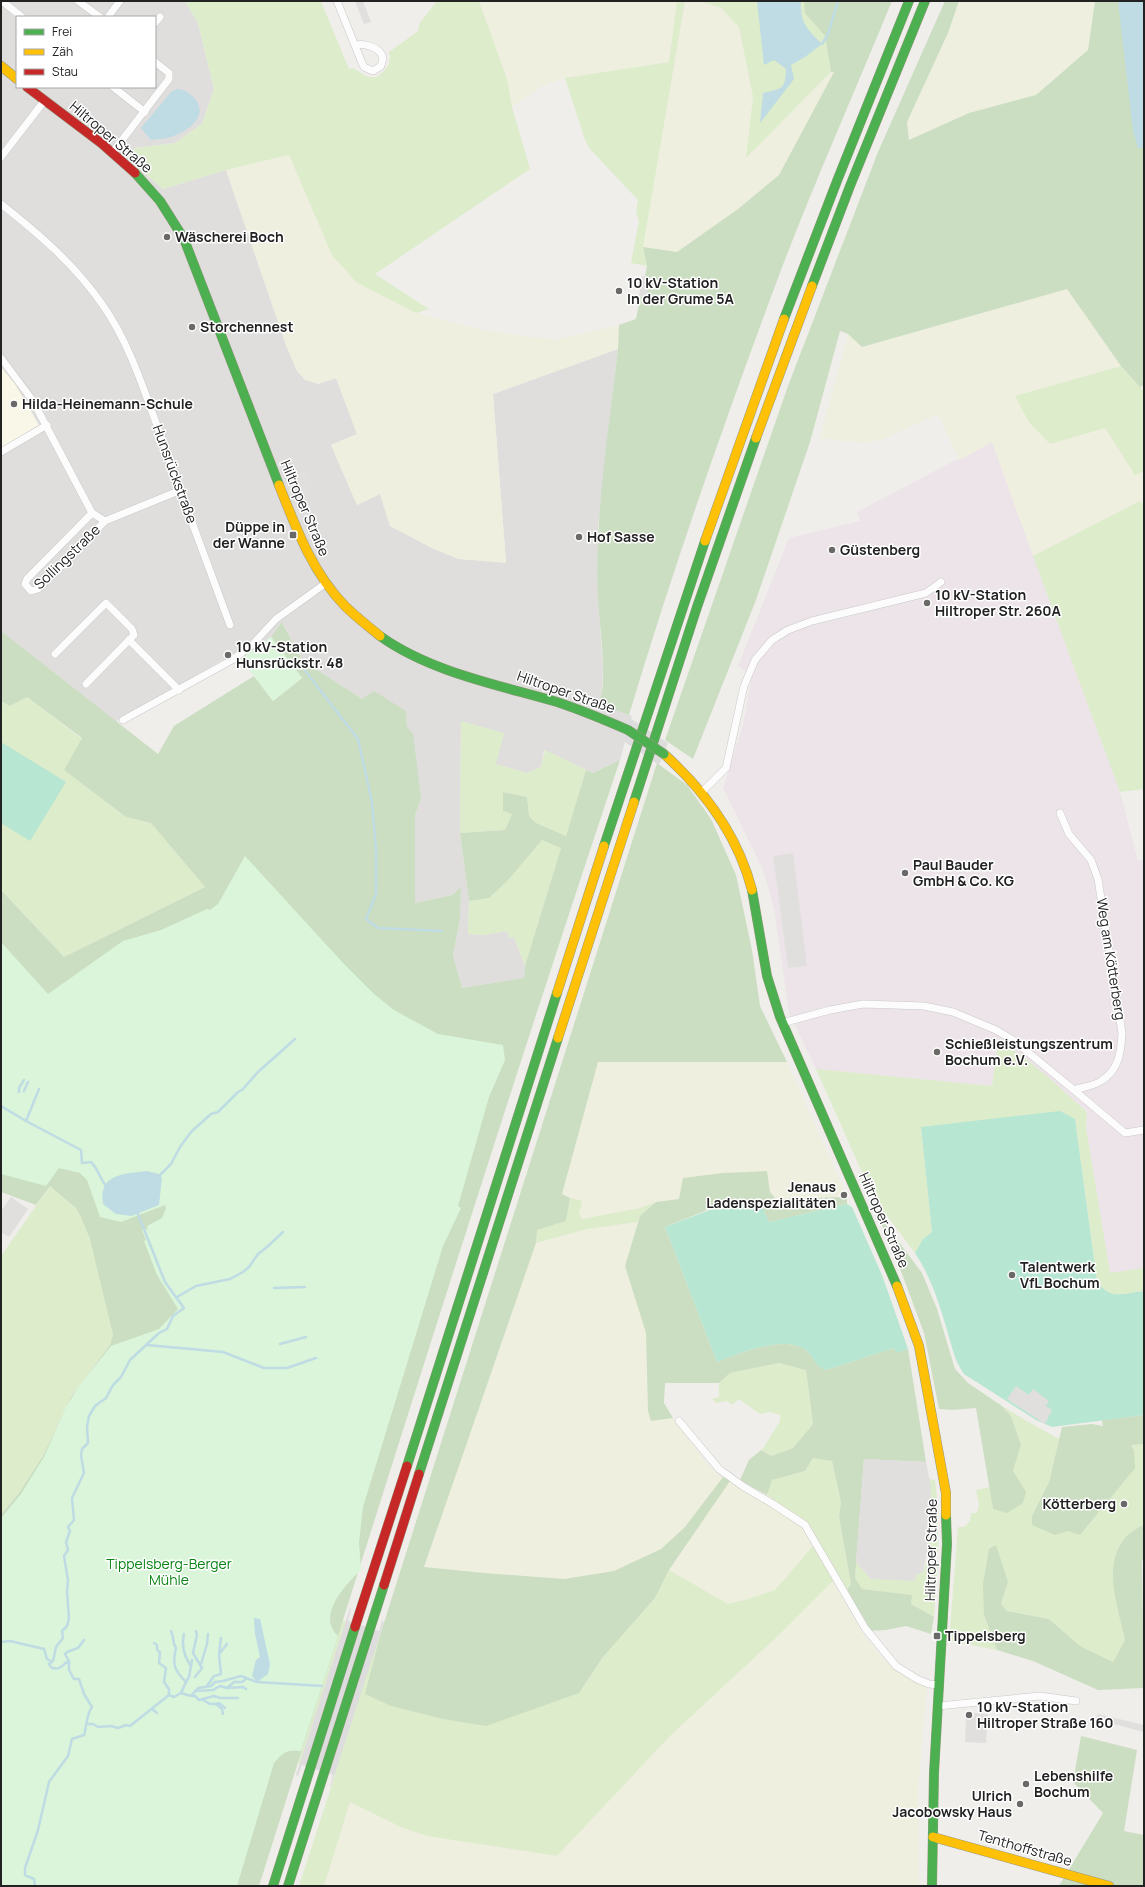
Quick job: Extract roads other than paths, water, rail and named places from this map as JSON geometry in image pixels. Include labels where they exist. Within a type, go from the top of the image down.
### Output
[{"type":"main road","points":[[273,1886],[622,788],[683,607],[768,362],[843,162],[909,1]]},
{"type":"main road","points":[[288,1886],[580,969],[714,557],[781,367],[850,186],[920,12],[926,1]]},
{"type":"main road","points":[[1,66],[16,78]]},
{"type":"main road","name":"Hiltroper Straße","points":[[28,88],[112,153],[138,176],[155,195],[184,239],[297,531],[310,558],[326,583],[344,606],[362,622],[394,645],[428,662],[574,706],[628,730],[664,754],[702,791],[717,810],[730,832],[747,872],[756,904],[769,983],[782,1023],[898,1288],[919,1346],[943,1476],[947,1519],[947,1558],[934,1773],[932,1886]]},
{"type":"main road","name":"Tenthoffstraße","points":[[933,1837],[952,1841],[1109,1886]]},
{"type":"street","points":[[2,1],[21,16]]},
{"type":"street","points":[[78,1],[99,16]]},
{"type":"street","points":[[109,16],[120,1]]},
{"type":"street","points":[[337,1],[355,45]]},
{"type":"street","points":[[112,153],[169,79],[169,73],[156,63]]},
{"type":"street","points":[[114,88],[145,112]]},
{"type":"street","points":[[1,156],[45,100]]},
{"type":"street","name":"Hunsrückstraße","points":[[1,204],[70,263],[103,305],[130,356],[230,625]]},
{"type":"street","points":[[1,358],[30,395],[92,513],[104,521]]},
{"type":"street","points":[[1,452],[47,425]]},
{"type":"street","name":"Sollingstraße","points":[[92,513],[27,579],[25,584],[26,587],[31,591],[38,589],[104,521],[181,490]]},
{"type":"street","points":[[702,791],[726,768],[744,686],[755,660],[772,640],[788,630],[812,622],[926,593],[941,582]]},
{"type":"street","points":[[123,720],[242,654],[276,619],[326,583]]},
{"type":"street","points":[[55,654],[106,603],[132,629],[134,635],[86,684]]},
{"type":"street","points":[[129,640],[179,690]]},
{"type":"street","name":"Weg am Kötterberg","points":[[1060,813],[1069,834],[1091,860],[1098,879],[1122,1033],[1121,1053],[1113,1069],[1101,1081],[1074,1090]]},
{"type":"street","points":[[782,1023],[830,1010],[863,1004],[924,1006],[946,1011],[996,1030],[1013,1040],[1125,1133],[1144,1130]]},
{"type":"street","points":[[679,1421],[719,1469],[744,1487],[805,1525],[865,1628],[896,1666],[917,1679],[929,1684],[939,1685]]},
{"type":"street","points":[[938,1706],[1040,1696],[1076,1702]]},
{"type":"water","points":[[757,1],[801,1],[803,20],[808,30],[822,44],[805,57],[791,65],[794,79],[760,123],[763,93],[779,89],[784,85],[786,69],[774,60],[764,65]]},
{"type":"water","points":[[1118,1],[1144,1],[1144,148],[1138,148],[1133,131]]},
{"type":"water","points":[[178,89],[188,93],[196,100],[200,112],[198,118],[190,127],[179,134],[168,138],[151,140],[141,128],[172,91]]},
{"type":"water","points":[[147,1171],[159,1174],[162,1178],[159,1205],[131,1216],[116,1214],[103,1204],[105,1186],[109,1181],[122,1175]]},
{"type":"water","points":[[254,1618],[260,1619],[270,1664],[268,1674],[257,1682],[252,1676],[256,1660],[260,1657],[255,1634]]},
{"type":"waterway","points":[[822,44],[828,34],[838,1]]},
{"type":"waterway","points":[[296,659],[358,739],[372,802],[376,849],[376,894],[366,919],[378,928],[442,931]]},
{"type":"waterway","points":[[158,1177],[171,1164],[180,1147],[191,1132],[211,1114],[218,1112],[238,1092],[242,1090],[258,1072],[295,1039]]},
{"type":"waterway","points":[[19,1092],[19,1088],[24,1080]]},
{"type":"waterway","points":[[24,1091],[28,1082]]},
{"type":"waterway","points":[[26,1121],[39,1089]]},
{"type":"waterway","points":[[1,1106],[81,1150],[82,1163],[91,1162],[108,1188]]},
{"type":"waterway","points":[[35,1886],[34,1879],[25,1875],[25,1868],[38,1830],[49,1782],[68,1756],[72,1739],[84,1735],[92,1707],[84,1694],[79,1679],[74,1679],[69,1670],[69,1661],[58,1668],[52,1668],[49,1664],[53,1661],[56,1647],[63,1638],[62,1631],[67,1626],[69,1618],[67,1592],[68,1580],[64,1556],[68,1550],[66,1542],[70,1531],[68,1527],[74,1520],[72,1498],[84,1473],[81,1455],[82,1449],[88,1443],[87,1427],[89,1416],[95,1406],[106,1398],[113,1385],[121,1377],[130,1360],[159,1333],[167,1329],[173,1316],[184,1308],[165,1282],[136,1212]]},
{"type":"waterway","points":[[177,1297],[196,1286],[230,1279],[243,1272],[249,1267],[258,1254],[283,1232]]},
{"type":"waterway","points":[[274,1288],[305,1287]]},
{"type":"waterway","points":[[280,1344],[306,1337]]},
{"type":"waterway","points":[[147,1345],[223,1352],[264,1368],[287,1368],[316,1358]]},
{"type":"waterway","points":[[171,1631],[176,1648],[174,1663],[179,1674],[186,1682],[181,1693]]},
{"type":"waterway","points":[[195,1677],[202,1668],[193,1653],[197,1635],[196,1631]]},
{"type":"waterway","points":[[184,1634],[184,1651],[191,1666],[189,1677],[186,1682]]},
{"type":"waterway","points":[[201,1664],[207,1644],[208,1634]]},
{"type":"waterway","points":[[207,1686],[214,1676],[221,1674],[219,1655],[221,1638]]},
{"type":"waterway","points":[[69,1661],[65,1654],[78,1648],[84,1640]]},
{"type":"waterway","points":[[1,1642],[10,1641],[44,1649],[47,1659],[51,1661]]},
{"type":"waterway","points":[[154,1643],[157,1645],[157,1650],[160,1652],[159,1663],[166,1668],[164,1682],[169,1689],[169,1695]]},
{"type":"waterway","points":[[220,1653],[227,1644]]},
{"type":"waterway","points":[[191,1666],[192,1660]]},
{"type":"waterway","points":[[88,1724],[93,1724],[98,1727],[111,1726],[118,1728],[126,1725],[130,1726],[169,1695],[174,1697],[181,1693],[191,1696],[198,1688],[211,1686],[215,1682],[241,1676],[257,1682],[322,1686]]},
{"type":"waterway","points":[[195,1691],[213,1690],[220,1686],[227,1688],[234,1682],[242,1682],[246,1679]]},
{"type":"waterway","points":[[227,1688],[243,1687],[246,1689]]},
{"type":"waterway","points":[[192,1696],[195,1696],[199,1700],[214,1696],[220,1698],[238,1698]]},
{"type":"waterway","points":[[203,1700],[210,1704],[216,1704],[222,1709],[223,1714]]},
{"type":"waterway","points":[[216,1704],[219,1703],[225,1708]]},
{"type":"waterway","points":[[152,1709],[157,1713]]},
{"type":"place","name":"Wäscherei Boch","points":[[167,237]]},
{"type":"place","name":"10 kV-Station In der Grume 5A","points":[[619,291]]},
{"type":"place","name":"Storchennest","points":[[192,327]]},
{"type":"place","name":"Hilda-Heinemann-Schule","points":[[14,404]]},
{"type":"place","name":"Düppe in der Wanne","points":[[293,535]]},
{"type":"place","name":"Hof Sasse","points":[[579,537]]},
{"type":"place","name":"Güstenberg","points":[[832,550]]},
{"type":"place","name":"10 kV-Station Hiltroper Str. 260A","points":[[927,603]]},
{"type":"place","name":"10 kV-Station Hunsrückstr. 48","points":[[228,655]]},
{"type":"place","name":"Paul Bauder GmbH & Co. KG","points":[[905,873]]},
{"type":"place","name":"Schießleistungszentrum Bochum e.V.","points":[[937,1052]]},
{"type":"place","name":"Jenaus Ladenspezialitäten","points":[[844,1195]]},
{"type":"place","name":"Talentwerk VfL Bochum","points":[[1012,1275]]},
{"type":"place","name":"Kötterberg","points":[[1124,1504]]},
{"type":"place","name":"Tippelsberg","points":[[937,1636]]},
{"type":"place","name":"10 kV-Station Hiltroper Straße 160","points":[[969,1715]]},
{"type":"place","name":"Lebenshilfe Bochum","points":[[1026,1784]]},
{"type":"place","name":"Ulrich Jacobowsky Haus","points":[[1020,1804]]},
{"type":"park label","name":"Tippelsberg-Berger Mühle","points":[[169,1572]]}]
